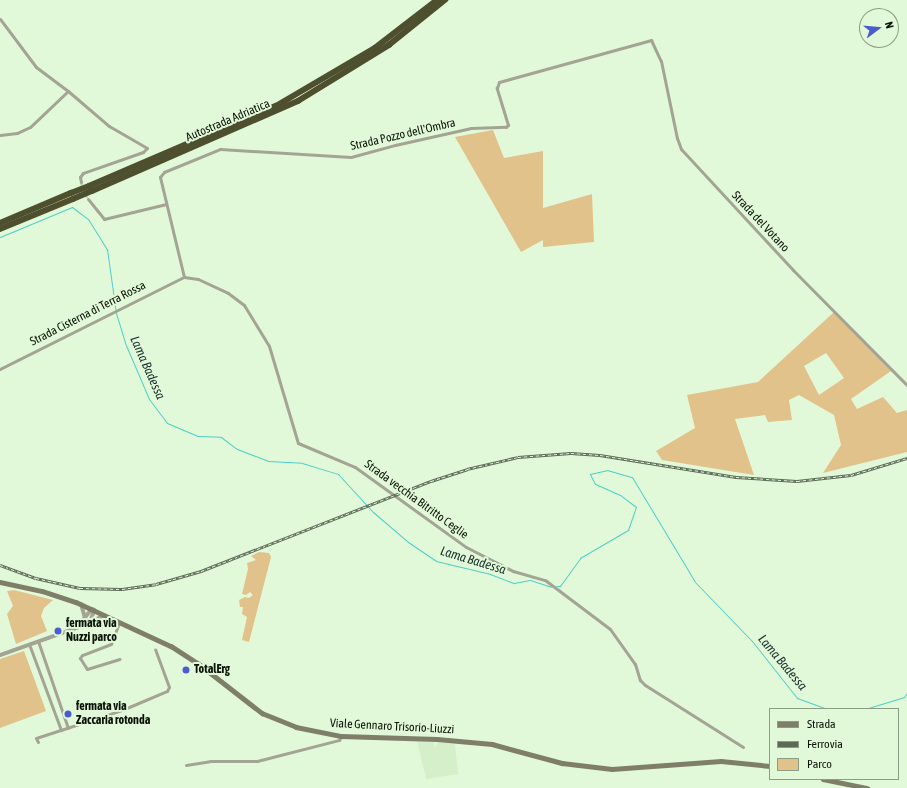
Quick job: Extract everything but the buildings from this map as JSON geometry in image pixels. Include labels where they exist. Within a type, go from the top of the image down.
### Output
[{"type":"highway","name":"Autostrada Adriatica","points":[[0,229],[276,106],[369,51],[437,0]]},
{"type":"highway","name":"Autostrada Adriatica","points":[[90,188],[298,101],[362,64],[445,0]]},
{"type":"highway","name":"Autostrada Adriatica","points":[[0,223],[72,196]]},
{"type":"main road","name":"Viale Gennaro Trisorio-Liuzzi","points":[[0,582],[42,590],[81,604],[183,653],[246,702],[275,720],[296,727],[340,736],[437,739],[492,744],[562,762],[612,769],[721,761],[769,766]]},
{"type":"main road","points":[[828,780],[867,788]]},
{"type":"street","points":[[0,19],[36,67],[109,126],[147,148],[143,152],[83,173],[80,177],[81,182]]},
{"type":"street","name":"Strada Pozzo dell'Ombra","points":[[184,277],[166,204],[161,174],[215,150],[241,150],[351,157],[395,145],[471,128],[506,127],[508,125],[497,88],[499,82],[651,40]]},
{"type":"street","name":"Strada del Votano","points":[[651,40],[661,61],[677,138],[681,149],[792,270],[907,385]]},
{"type":"street","points":[[0,135],[17,133],[30,127],[68,92]]},
{"type":"street","points":[[88,199],[104,219],[166,204]]},
{"type":"street","name":"Strada Cisterna di Terra Rossa","points":[[0,370],[184,277]]},
{"type":"street","name":"Strada vecchia Bitritto Ceglie","points":[[184,277],[198,279],[228,293],[244,305],[269,346],[298,442],[355,466],[466,547],[513,571],[545,580],[610,629],[634,664],[640,680],[645,685],[743,747]]},
{"type":"street","points":[[81,604],[86,618]]},
{"type":"street","points":[[78,626],[93,610]]},
{"type":"street","points":[[90,623],[93,610]]},
{"type":"street","points":[[0,655],[90,623],[104,615]]},
{"type":"street","points":[[119,622],[111,644],[82,655],[80,658],[87,669],[119,659]]},
{"type":"street","points":[[38,641],[68,728]]},
{"type":"street","points":[[29,644],[61,730]]},
{"type":"street","points":[[38,742],[36,738],[122,710],[167,691],[169,687],[155,649]]},
{"type":"street","points":[[186,766],[210,761],[257,760],[339,740],[340,736]]},
{"type":"shaded area","points":[[417,741],[434,742],[435,748],[438,742],[455,744],[458,774],[426,779]]},
{"type":"green space","points":[[493,130],[504,158],[543,151],[543,208],[592,194],[594,242],[543,247],[543,240],[521,252],[455,137]]},
{"type":"green space","points":[[834,312],[891,371],[851,399],[857,409],[883,397],[897,413],[907,410],[907,452],[823,473],[841,445],[834,415],[799,395],[789,400],[792,420],[768,422],[765,415],[735,419],[754,475],[662,460],[656,451],[695,428],[687,395],[758,382]],"holes":[[[826,353],[844,378],[819,395],[804,366]]]},
{"type":"green space","points":[[259,552],[269,553],[271,557],[249,642],[242,640],[247,617],[242,614],[243,607],[240,607],[239,600],[245,597],[249,598],[253,595],[250,592],[246,595],[242,594],[248,569],[247,563],[256,560],[251,556]]},
{"type":"green space","points":[[14,590],[53,600],[44,608],[41,616],[47,631],[16,644],[7,614],[13,606],[7,591]]},
{"type":"green space","points":[[24,651],[46,711],[0,728],[0,659]]},
{"type":"waterway","name":"Lama Badessa","points":[[0,237],[72,207],[88,219],[107,249],[116,313],[125,343],[149,399],[167,423],[198,436],[221,437],[237,449],[268,461],[302,463],[338,474],[373,512],[408,542],[436,561],[490,574],[514,583],[530,580],[551,587]]},
{"type":"waterway","name":"Lama Badessa","points":[[556,586],[560,586],[580,558],[628,530],[636,507],[620,495],[595,484],[590,474],[607,470],[632,477],[695,582],[752,641],[797,698],[825,708]]},
{"type":"waterway","name":"Lama Badessa","points":[[868,708],[904,697],[907,693]]},
{"type":"tunnel","points":[[81,182],[88,199]]},
{"type":"railway","points":[[0,565],[36,578],[80,588],[122,589],[156,584],[201,571],[431,481],[467,469],[518,457],[571,453],[600,455],[736,477],[797,481],[851,475],[907,458]]},
{"type":"place","name":"fermata via Nuzzi parco","points":[[58,631]]},
{"type":"place","name":"TotalErg","points":[[186,670]]},
{"type":"place","name":"fermata via Zaccaria rotonda","points":[[68,714]]}]
